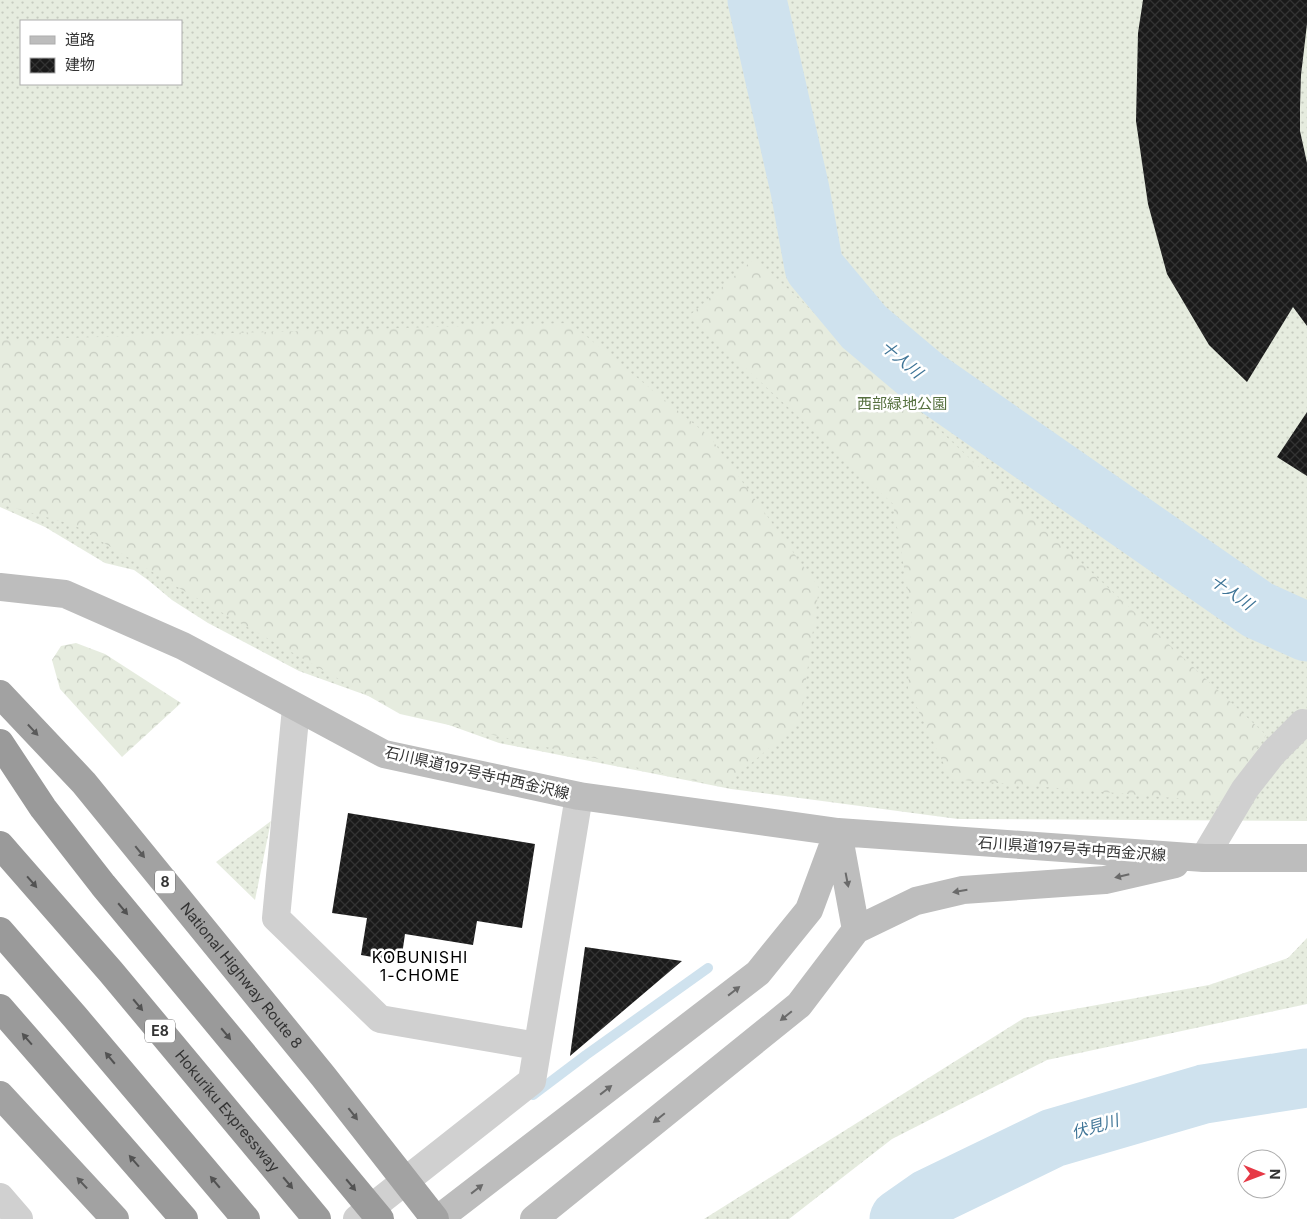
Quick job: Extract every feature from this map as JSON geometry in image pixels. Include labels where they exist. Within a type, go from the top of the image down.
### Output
[{"type":"highway","name":"National Highway Route 8","points":[[0,694],[84,783],[437,1219]]},
{"type":"highway","points":[[0,744],[43,808]]},
{"type":"highway","points":[[0,761],[43,808],[104,885],[380,1219]]},
{"type":"highway","name":"Hokuriku Expressway","points":[[0,845],[111,972],[318,1219]]},
{"type":"highway","points":[[0,931],[246,1219]]},
{"type":"highway","points":[[0,1008],[184,1219]]},
{"type":"highway","points":[[0,1095],[115,1219]]},
{"type":"main road","name":"石川県道197号寺中西金沢線","points":[[0,587],[65,594],[183,646],[384,754],[579,796],[838,832],[1204,858],[1307,858]]},
{"type":"main road","points":[[838,832],[856,930]]},
{"type":"main road","points":[[437,1219],[758,973],[809,910],[838,832]]},
{"type":"main road","points":[[534,1219],[799,1005],[856,930],[916,901],[962,890],[1105,880],[1204,858]]},
{"type":"street","points":[[296,708],[276,918],[380,1019],[537,1046]]},
{"type":"street","points":[[1204,858],[1245,789],[1273,753],[1303,723],[1307,724]]},
{"type":"street","points":[[357,1219],[532,1081],[579,796]]},
{"type":"street","points":[[0,1197],[19,1219]]},
{"type":"green space","name":"西部緑地公園","points":[[0,0],[1307,0],[1307,821],[958,819],[731,789],[499,743],[299,671],[208,623],[172,600],[134,570],[105,563],[45,527],[0,507]]},
{"type":"green space","points":[[755,258],[1266,735],[1221,802],[951,779],[908,689],[912,614],[893,504],[689,316]]},
{"type":"green space","points":[[570,323],[710,437],[819,588],[800,722],[723,787],[400,714],[179,588],[74,525],[0,504],[0,340]]},
{"type":"green space","points":[[76,643],[105,654],[181,703],[122,757],[60,689],[52,660],[61,646]]},
{"type":"green space","points":[[271,821],[255,900],[216,862]]},
{"type":"green space","points":[[1307,938],[1307,1004],[1047,1060],[892,1139],[789,1219],[704,1219],[1024,1018],[1209,985],[1288,958]]},
{"type":"building","points":[[1143,0],[1307,0],[1307,24],[1301,75],[1300,131],[1307,163],[1307,326],[1293,307],[1247,382],[1209,345],[1167,274],[1148,204],[1136,121],[1138,33]]},
{"type":"building","points":[[1307,412],[1307,476],[1277,457]]},
{"type":"building","points":[[348,813],[535,844],[522,928],[477,921],[473,945],[405,934],[401,962],[361,955],[367,918],[332,913]]},
{"type":"building","points":[[585,947],[682,961],[570,1056]]},
{"type":"waterway","name":"十人川","points":[[757,0],[800,190],[814,267],[864,327],[927,380],[1258,610],[1307,632]]},
{"type":"waterway","points":[[533,1095],[708,968]]},
{"type":"waterway","name":"伏見川","points":[[899,1219],[929,1198],[1053,1138],[1204,1094],[1307,1078]]},
{"type":"district","name":"KOBUNISHI 1-CHOME","points":[[420,966]]}]
